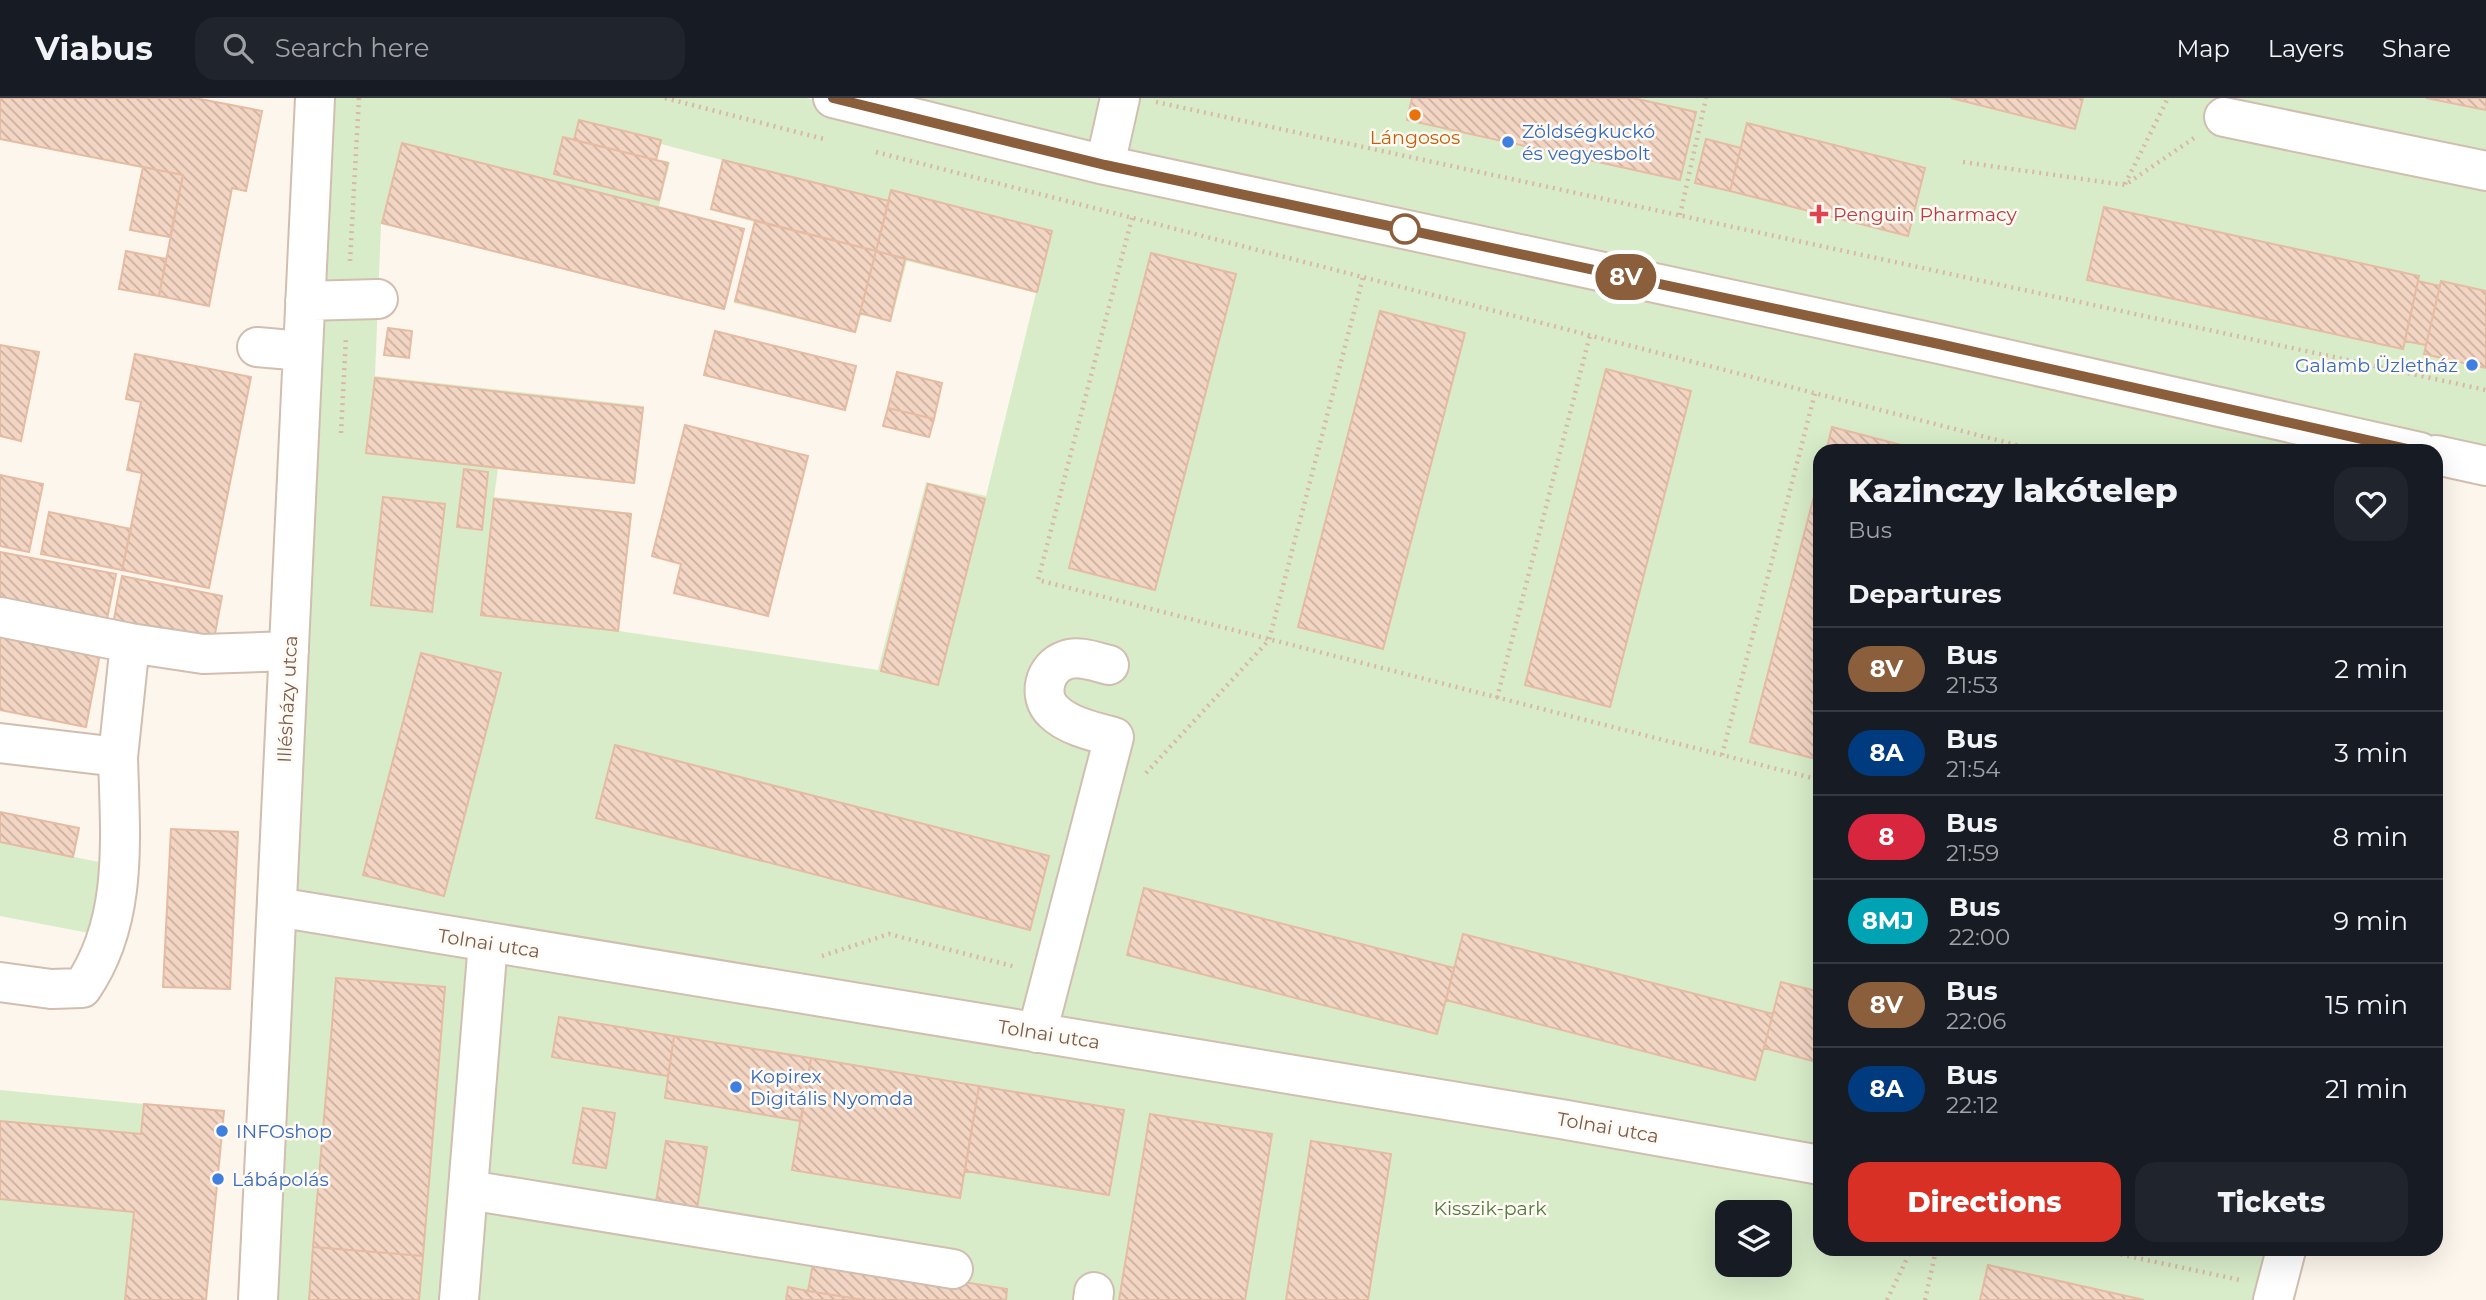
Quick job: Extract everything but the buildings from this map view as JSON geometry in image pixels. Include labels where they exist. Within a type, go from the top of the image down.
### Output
[{"type":"street","name":"Illésházy utca","points":[[258,1300],[315,98]]},
{"type":"street","points":[[833,98],[1105,165],[1939,344],[2365,444]]},
{"type":"street","points":[[1105,165],[1137,100]]},
{"type":"street","points":[[2224,117],[2486,171]]},
{"type":"street","points":[[305,301],[378,299]]},
{"type":"street","points":[[257,347],[303,351]]},
{"type":"street","points":[[2443,461],[2486,466]]},
{"type":"street","points":[[0,617],[130,643],[203,654],[289,650]]},
{"type":"street","points":[[0,982],[51,989],[82,988],[94,970],[106,942],[121,868],[118,757],[130,643]]},
{"type":"street","points":[[1037,1033],[1114,737],[1054,713],[1047,704],[1043,691],[1050,671],[1066,660],[1083,659],[1108,664]]},
{"type":"street","points":[[0,743],[118,757]]},
{"type":"street","name":"Tolnai utca","points":[[277,907],[1561,1119],[1813,1164]]},
{"type":"street","points":[[459,1300],[488,942]]},
{"type":"street","points":[[470,1190],[953,1269]]},
{"type":"street","points":[[2262,1291],[2282,1256]]},
{"type":"path","points":[[665,98],[826,139]]},
{"type":"path","points":[[1680,215],[1706,98]]},
{"type":"path","points":[[2125,185],[2168,98]]},
{"type":"path","points":[[1137,100],[2486,390]]},
{"type":"path","points":[[1963,162],[2125,185],[2224,117]]},
{"type":"path","points":[[866,149],[2013,444]]},
{"type":"path","points":[[1132,218],[1038,580],[1813,778]]},
{"type":"path","points":[[1142,777],[1269,639],[1363,277]]},
{"type":"path","points":[[1497,698],[1590,335]]},
{"type":"path","points":[[1722,755],[1815,393]]},
{"type":"path","points":[[1887,1300],[1908,1256]]},
{"type":"path","points":[[1925,1300],[1935,1256]]},
{"type":"path","points":[[2135,1256],[2262,1291]]},
{"type":"green space","points":[[330,98],[806,98],[1102,169],[2330,444],[1901,444],[1832,427],[1828,444],[1813,444],[1813,500],[1750,742],[1813,758],[1813,990],[1781,982],[1773,1014],[1464,934],[1454,968],[1145,888],[1128,955],[1437,1034],[1446,1000],[1755,1080],[1764,1048],[1813,1061],[1813,1151],[291,893]],"holes":[[[579,120],[660,140],[656,160],[668,164],[659,200],[554,174],[563,137],[574,140]],[[661,144],[722,160],[710,210],[754,222],[734,303],[856,333],[861,315],[891,322],[907,261],[1036,293],[986,496],[926,482],[878,670],[619,631],[632,513],[494,497],[498,469],[635,484],[644,406],[375,376],[381,224],[725,310],[745,228],[659,206],[670,162],[657,159]],[[724,160],[889,201],[892,190],[1051,230],[1037,292],[905,259],[890,320],[860,313],[855,332],[735,301],[755,221],[711,209]],[[1151,253],[1236,275],[1154,590],[1070,567]],[[1380,312],[1465,333],[1383,649],[1298,626]],[[1606,369],[1691,391],[1610,706],[1525,684]],[[464,470],[488,472],[482,529]],[[928,484],[985,499],[938,684],[881,670]],[[383,497],[445,504],[432,612],[371,605]],[[421,653],[501,673],[363,875]]]},
{"type":"green space","points":[[852,98],[1114,98],[1101,158]]},
{"type":"green space","points":[[1126,98],[2486,98],[2486,458],[2443,449],[2443,444],[2422,444],[1112,158]]},
{"type":"green space","points":[[0,842],[109,864],[94,934],[0,916]]},
{"type":"green space","name":"Kisszik-park","points":[[285,915],[1813,1170],[1813,1256],[2279,1256],[2267,1300],[266,1300]]},
{"type":"green space","points":[[0,1090],[144,1104],[141,1134],[0,1121]]},
{"type":"green space","points":[[0,1199],[134,1212],[125,1300],[0,1300]]},
{"type":"bus line","name":"8V","points":[[833,98],[1105,165],[1939,344],[2384,444]]},
{"type":"place","name":"Lángosos","points":[[1415,115]]},
{"type":"place","name":"Zöldségkuckó és vegyesbolt","points":[[1508,142]]},
{"type":"place","name":"Penguin Pharmacy","points":[[1819,214]]},
{"type":"place","name":"Galamb Üzletház","points":[[2472,365]]},
{"type":"place","name":"Kopirex Digitális Nyomda","points":[[736,1087]]},
{"type":"place","name":"INFOshop","points":[[222,1131]]},
{"type":"place","name":"Lábápolás","points":[[218,1179]]}]
